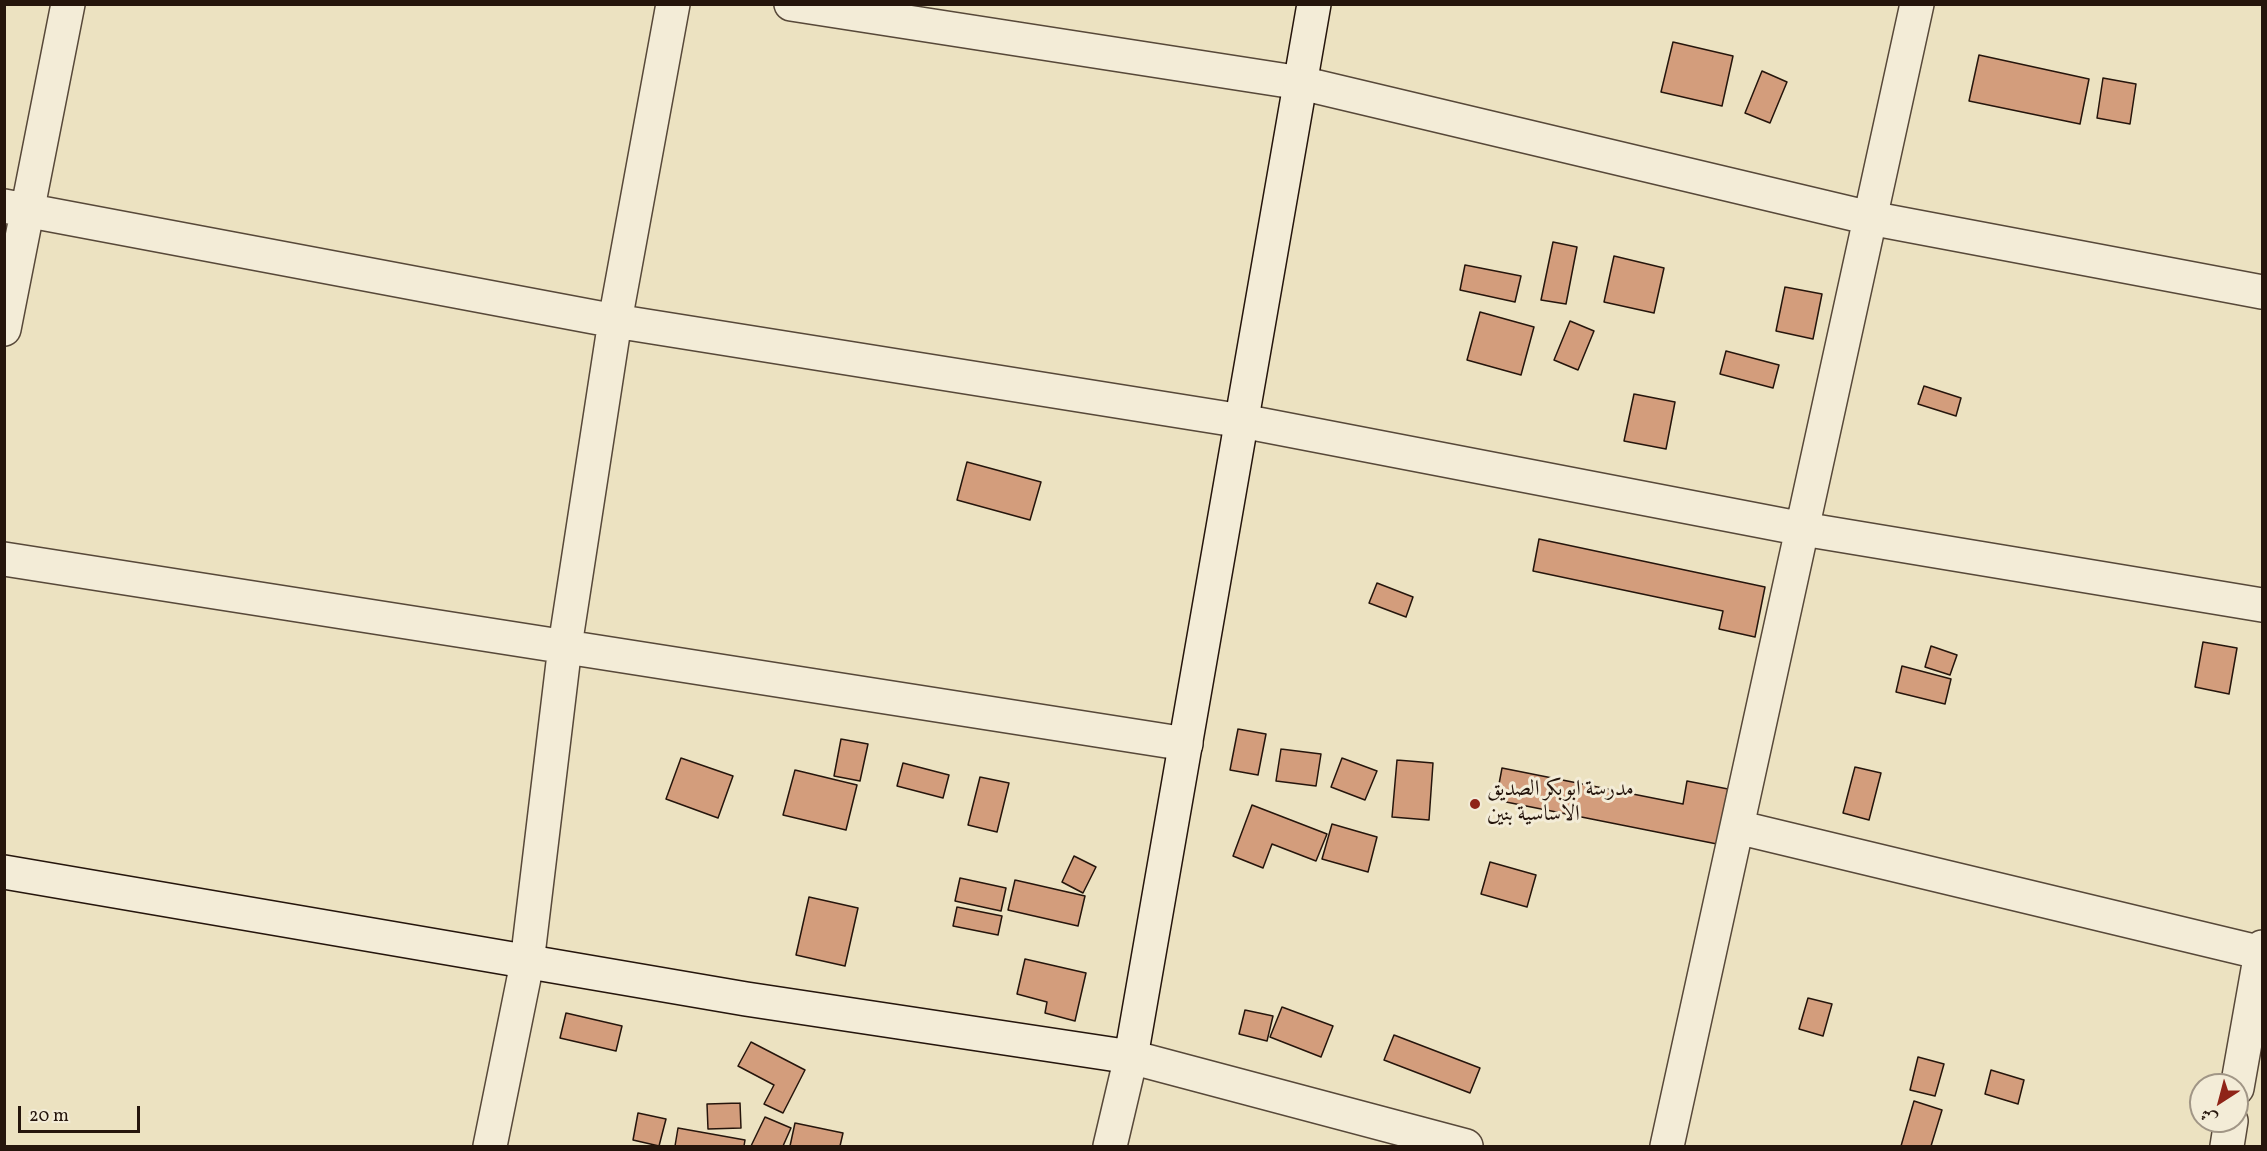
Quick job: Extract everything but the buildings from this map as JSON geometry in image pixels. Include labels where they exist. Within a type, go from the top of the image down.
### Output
[{"type":"street","points":[[4,330],[17,208],[68,4]]},
{"type":"street","points":[[490,1146],[527,963],[565,646],[615,321],[673,4]]},
{"type":"street","points":[[791,4],[1301,83],[1870,218],[2262,292]]},
{"type":"street","points":[[1110,1146],[1131,1057],[1314,4]]},
{"type":"street","points":[[1667,1146],[1917,4]]},
{"type":"street","points":[[17,208],[615,321],[1242,421],[1803,529],[2262,605]]},
{"type":"street","points":[[4,559],[1186,744]]},
{"type":"street","points":[[1737,827],[2262,951],[2240,1073]]},
{"type":"street","points":[[4,872],[746,999],[1131,1057],[1466,1146]]},
{"type":"place","name":"مدرسة ابوبكر الصديق الاساسية بنين","points":[[1475,804]]}]
